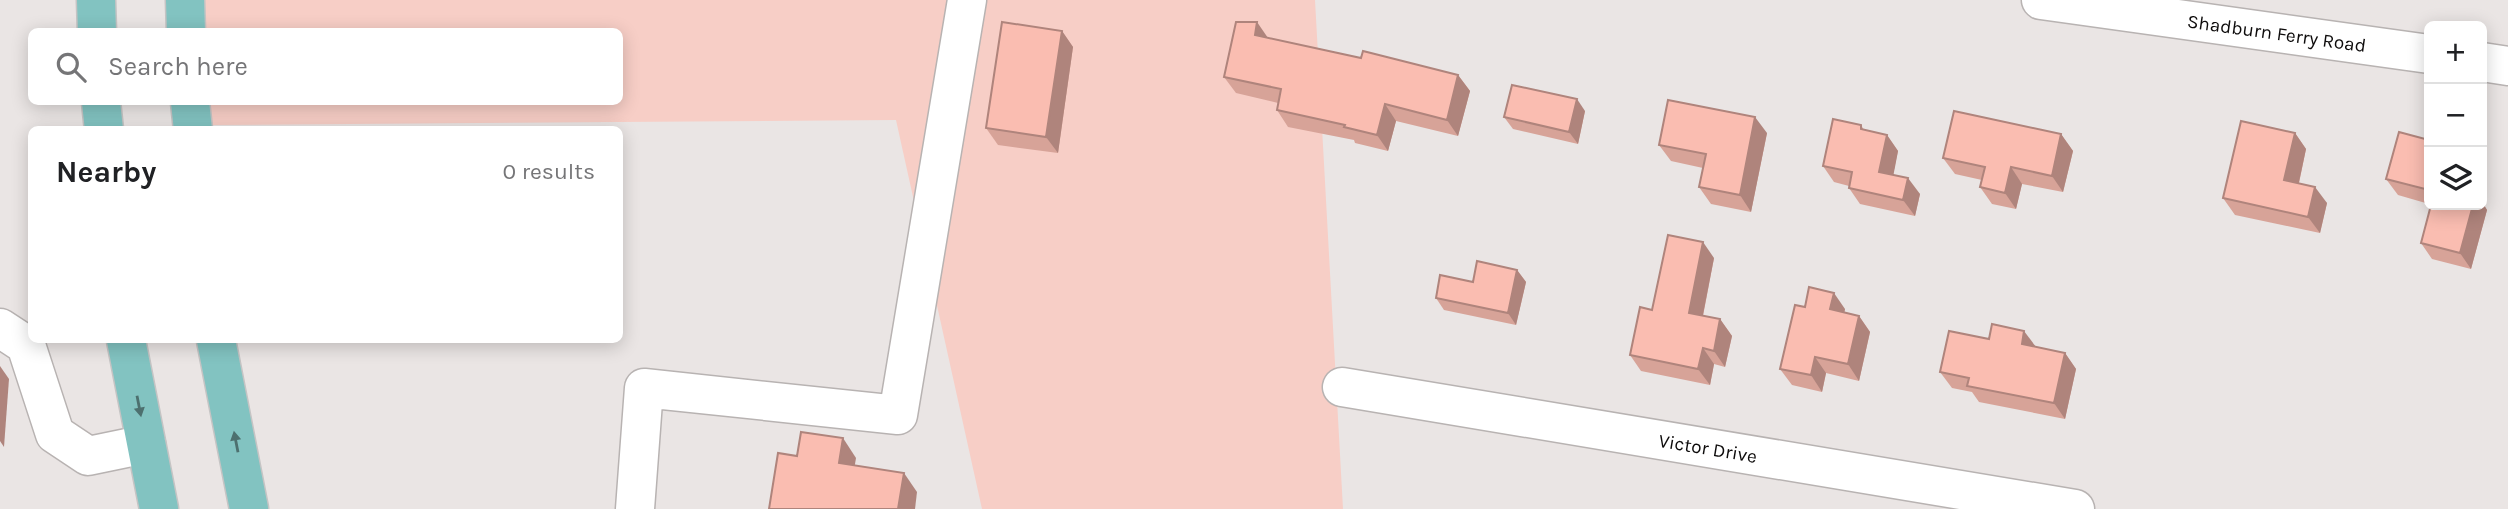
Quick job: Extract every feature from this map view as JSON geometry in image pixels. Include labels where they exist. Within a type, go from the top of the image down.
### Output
[{"type":"main road","points":[[96,0],[97,28]]},
{"type":"main road","points":[[185,0],[186,28]]},
{"type":"main road","points":[[102,105],[104,126]]},
{"type":"main road","points":[[190,105],[193,126]]},
{"type":"main road","points":[[126,343],[159,509]]},
{"type":"main road","points":[[217,343],[249,509]]},
{"type":"street","points":[[635,509],[644,387],[898,415],[967,0]]},
{"type":"street","name":"Shadburn Ferry Road","points":[[2041,0],[2424,53]]},
{"type":"street","points":[[2487,63],[2508,66]]},
{"type":"street","points":[[0,328],[26,345],[55,434],[88,456],[146,444]]},
{"type":"street","name":"Victor Drive","points":[[1342,387],[2075,509]]},
{"type":"shaded area","points":[[201,0],[1315,0],[1343,509],[982,509],[896,120],[212,125],[210,105],[623,105],[623,28],[204,28]]},
{"type":"building","points":[[1002,22],[1062,31],[1046,137],[986,128]]},
{"type":"building","points":[[1236,22],[1257,22],[1255,35],[1361,58],[1363,51],[1458,75],[1447,120],[1385,104],[1377,135],[1277,110],[1281,89],[1224,77]]},
{"type":"building","points":[[1512,85],[1577,99],[1569,132],[1504,117]]},
{"type":"building","points":[[1668,100],[1755,117],[1740,195],[1699,187],[1706,154],[1659,145]]},
{"type":"building","points":[[1954,111],[2061,134],[2052,176],[2011,167],[2005,193],[1980,187],[1985,167],[1943,158]]},
{"type":"building","points":[[1833,119],[1861,125],[1861,129],[1887,135],[1879,172],[1908,178],[1903,200],[1849,188],[1852,172],[1823,166]]},
{"type":"building","points":[[2241,121],[2295,133],[2284,180],[2315,187],[2308,217],[2223,198]]},
{"type":"building","points":[[2399,132],[2424,139],[2424,189],[2386,179]]},
{"type":"building","points":[[2430,210],[2472,210],[2460,253],[2421,243]]},
{"type":"building","points":[[1668,235],[1703,242],[1689,313],[1720,319],[1714,351],[1703,348],[1698,369],[1630,355],[1640,307],[1652,310]]},
{"type":"building","points":[[1477,261],[1517,270],[1508,313],[1436,298],[1440,275],[1473,282]]},
{"type":"building","points":[[1809,287],[1834,293],[1830,309],[1859,316],[1848,364],[1815,357],[1811,375],[1780,369],[1795,305],[1805,307]]},
{"type":"building","points":[[1992,324],[2024,331],[2022,344],[2065,353],[2054,403],[1967,386],[1969,378],[1940,372],[1949,331],[1989,339]]},
{"type":"building","points":[[801,432],[843,438],[839,463],[904,473],[898,509],[769,509],[778,453],[797,456]]}]
